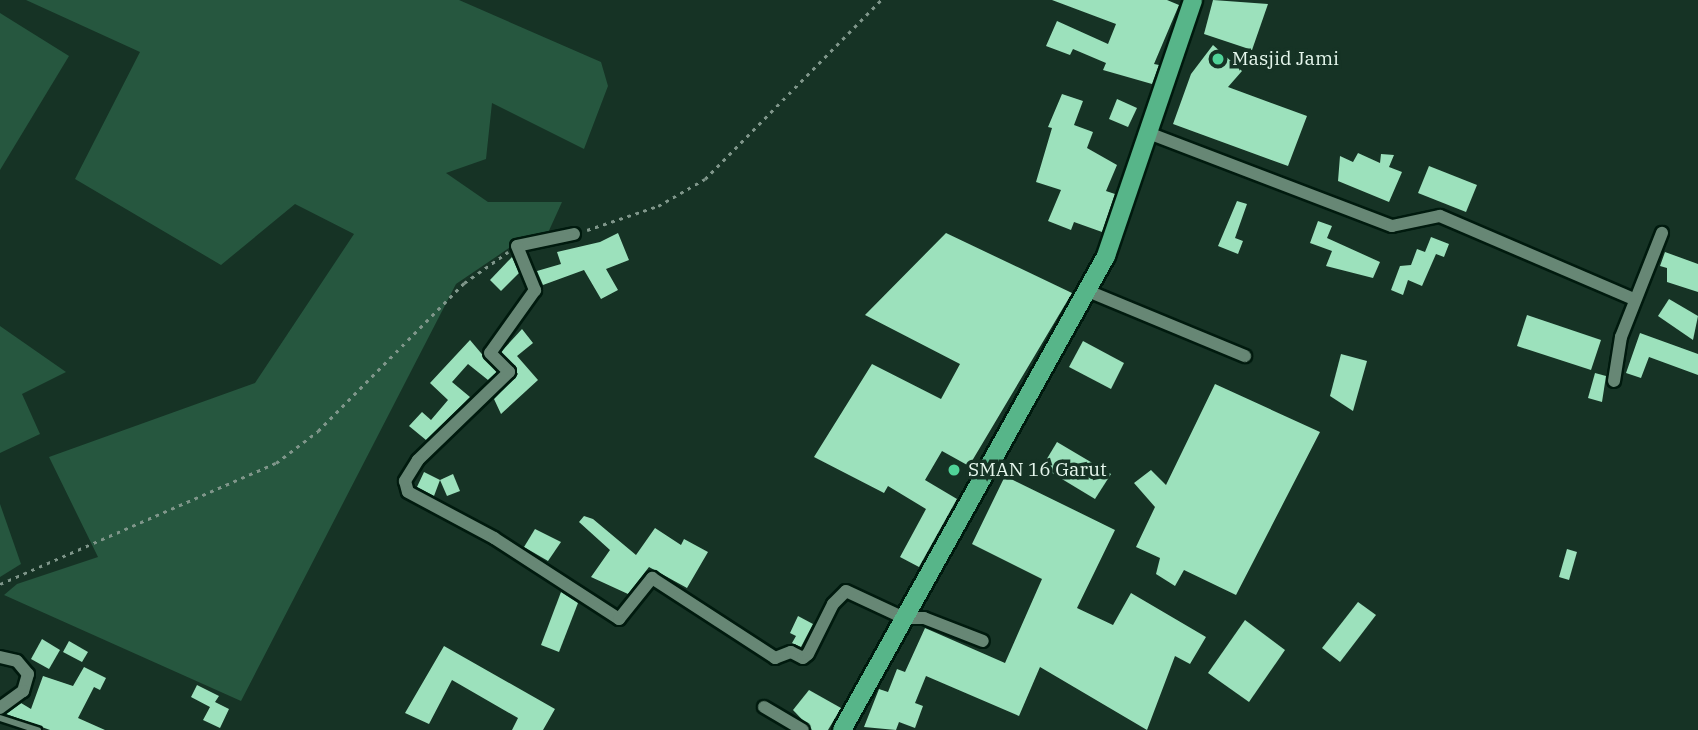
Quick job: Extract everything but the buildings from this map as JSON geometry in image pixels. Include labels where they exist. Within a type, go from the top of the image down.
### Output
[{"type":"main road","points":[[842,730],[1088,291],[1116,236],[1193,0]]},
{"type":"street","points":[[1150,134],[1392,226],[1440,216],[1634,299]]},
{"type":"street","points":[[1614,381],[1619,343],[1662,233]]},
{"type":"street","points":[[574,234],[516,246],[535,290],[490,353],[509,372],[418,460],[405,481],[408,492],[494,538],[619,619],[652,578],[775,658],[791,652],[803,659],[833,604],[846,591],[904,618],[924,618],[984,641]]},
{"type":"street","points":[[1088,291],[1245,356]]},
{"type":"street","points":[[0,657],[17,661],[28,674],[25,688],[0,708]]},
{"type":"street","points":[[764,707],[803,730]]},
{"type":"lane","points":[[0,718],[38,730]]},
{"type":"path","points":[[574,234],[658,206],[705,179],[848,39],[881,0]]},
{"type":"path","points":[[0,584],[276,463],[317,431],[464,283],[516,246]]},
{"type":"green space","points":[[26,0],[459,0],[601,62],[608,86],[584,149],[492,103],[486,159],[446,173],[488,202],[562,202],[547,235],[512,246],[456,284],[241,701],[4,595],[17,584],[98,557],[49,457],[255,383],[354,234],[295,204],[221,265],[75,179],[140,52]]},
{"type":"green space","points":[[0,13],[69,56],[0,170]]},
{"type":"green space","points":[[0,326],[66,372],[22,394],[40,434],[0,453]]},
{"type":"green space","points":[[0,504],[21,564],[0,577]]},
{"type":"place","name":"Masjid Jami","points":[[1218,59]]},
{"type":"place","name":"SMAN 16 Garut","points":[[954,470]]}]
